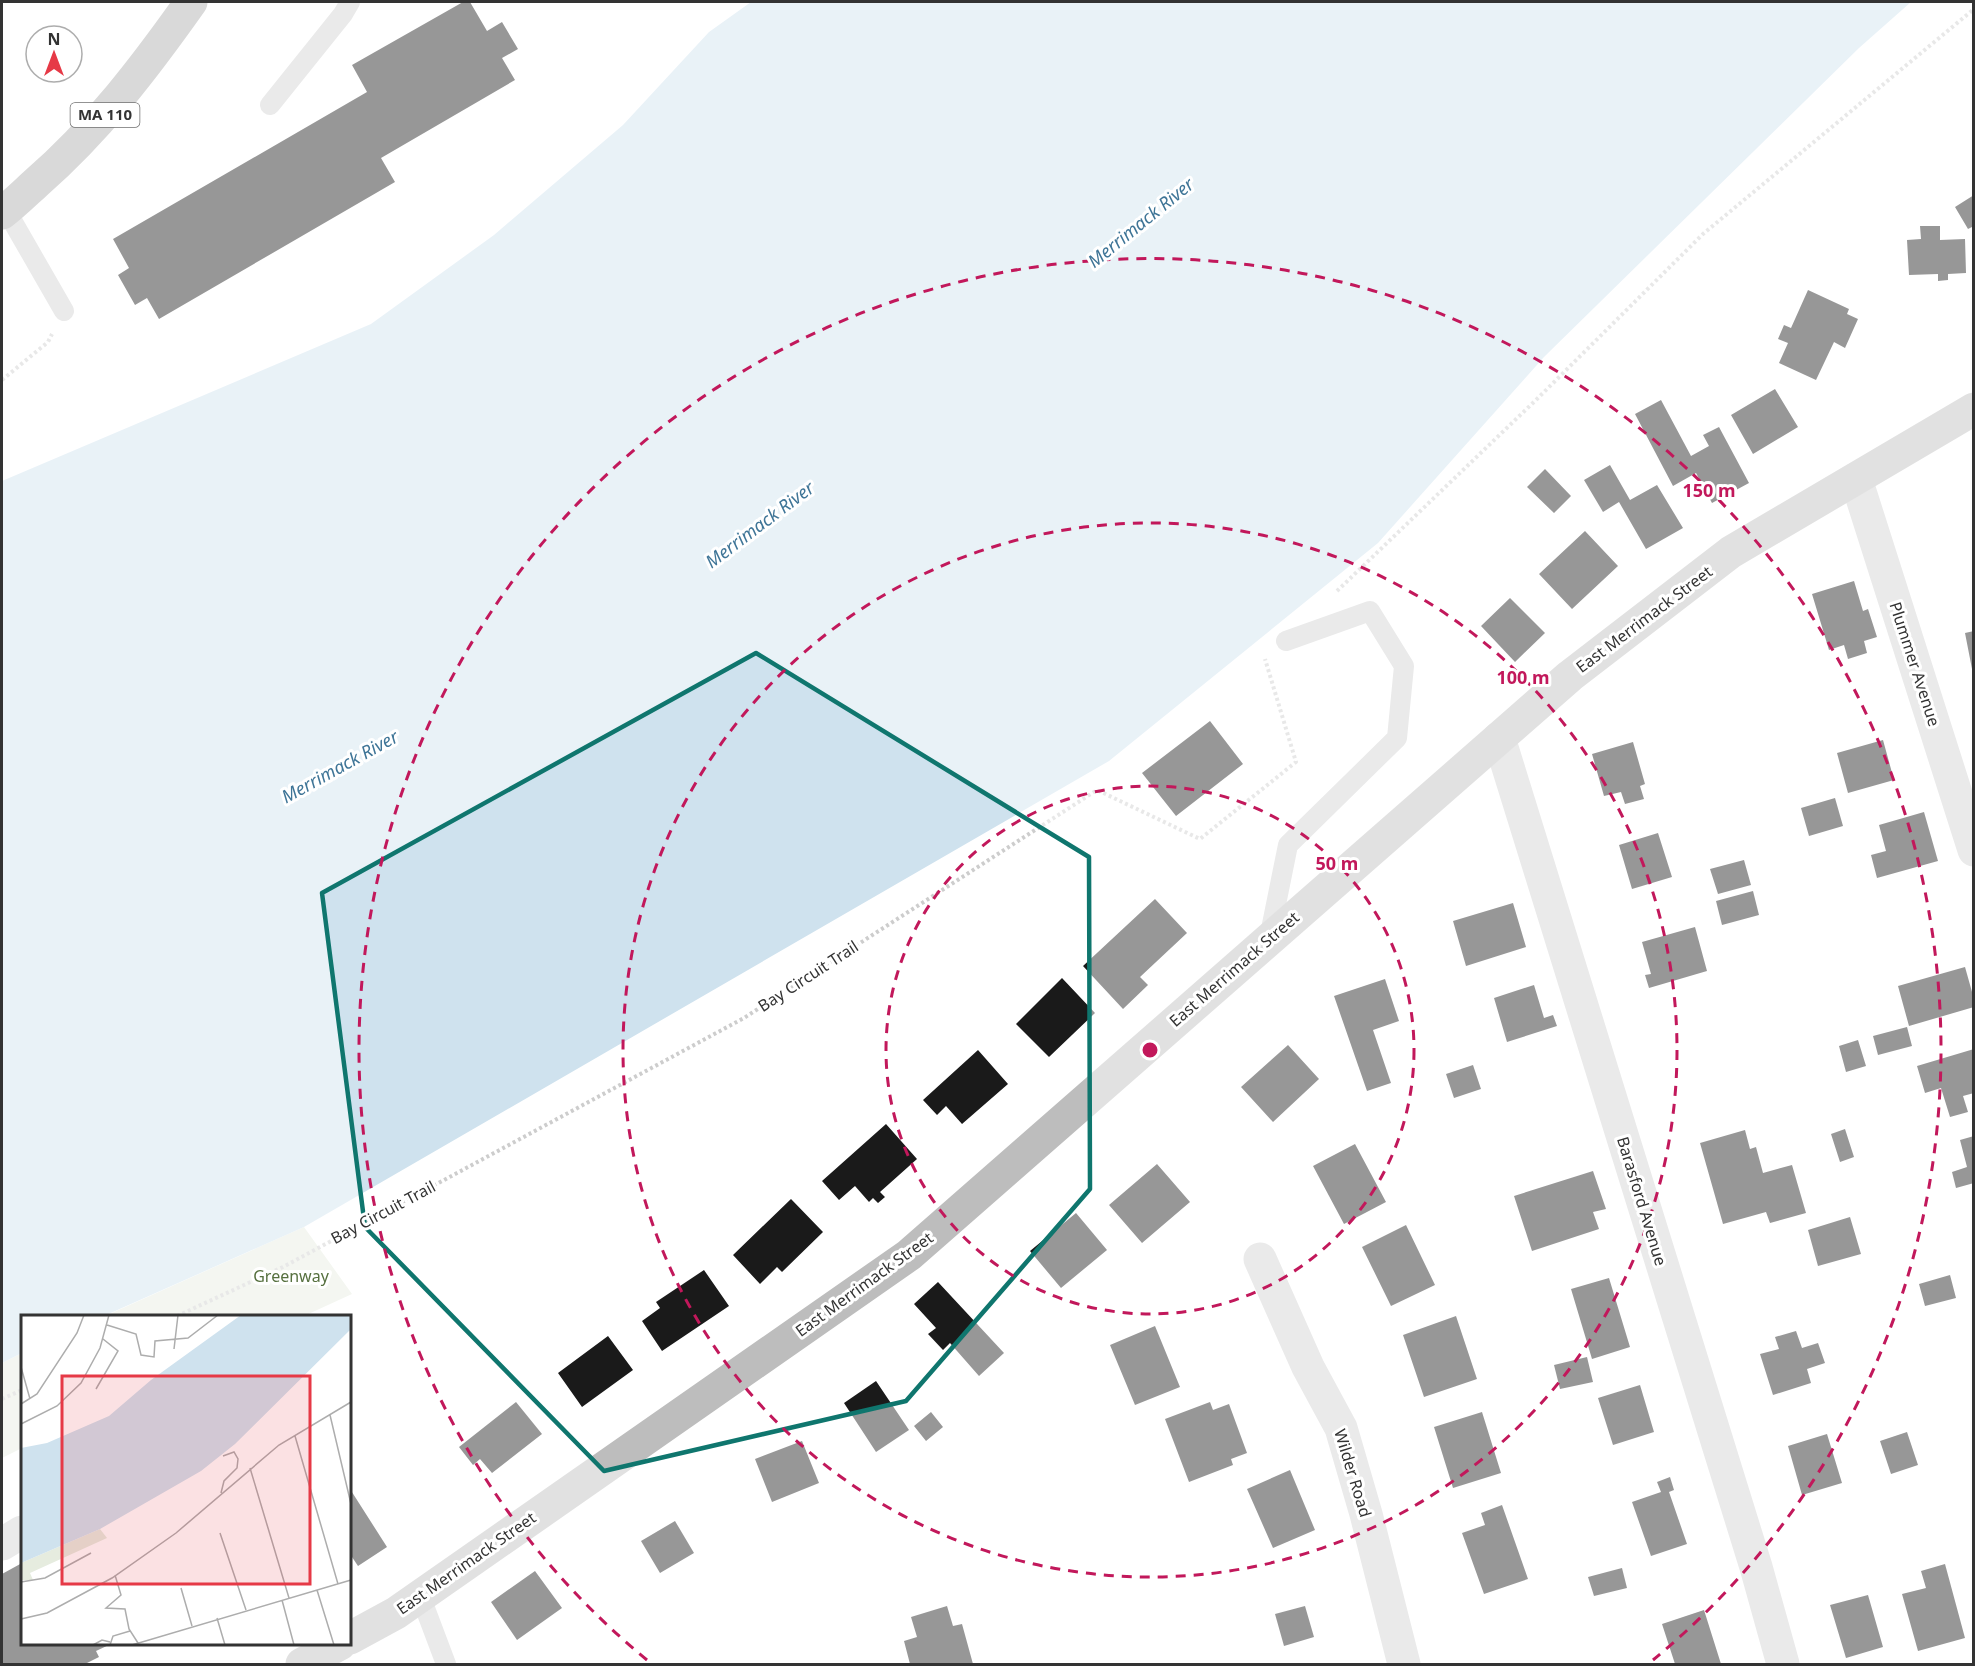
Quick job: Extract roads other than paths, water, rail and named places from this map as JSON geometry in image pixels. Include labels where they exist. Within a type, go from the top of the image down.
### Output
[{"type":"main road","name":"MA 110","points":[[4,211],[53,168],[105,114],[149,60],[191,2]]},
{"type":"street","name":"East Merrimack Street","points":[[351,1637],[396,1613],[909,1255],[1570,676],[1731,552],[1974,409]]},
{"type":"street","name":"Plummer Avenue","points":[[1856,479],[1974,850]]},
{"type":"street","name":"Barasford Avenue","points":[[1499,738],[1749,1544],[1783,1665]]},
{"type":"street","name":"Wilder Road","points":[[1260,1259],[1308,1367],[1341,1428],[1366,1514],[1404,1665]]},
{"type":"street","points":[[2,1544],[21,1533]]},
{"type":"street","points":[[302,1665],[338,1645]]},
{"type":"lane","points":[[270,105],[343,14],[350,2]]},
{"type":"lane","points":[[4,211],[64,311]]},
{"type":"lane","points":[[1269,939],[1288,845],[1397,738],[1404,666],[1370,611],[1286,641]]},
{"type":"lane","points":[[420,1595],[446,1665]]},
{"type":"water","name":"Merrimack River","points":[[751,2],[1911,2],[1859,48],[1544,357],[1378,543],[1109,761],[304,1227],[106,1315],[21,1315],[21,1354],[2,1363],[2,481],[371,324],[494,235],[623,125],[709,32]]},
{"type":"park label","name":"Greenway","points":[[291,1276]]}]
